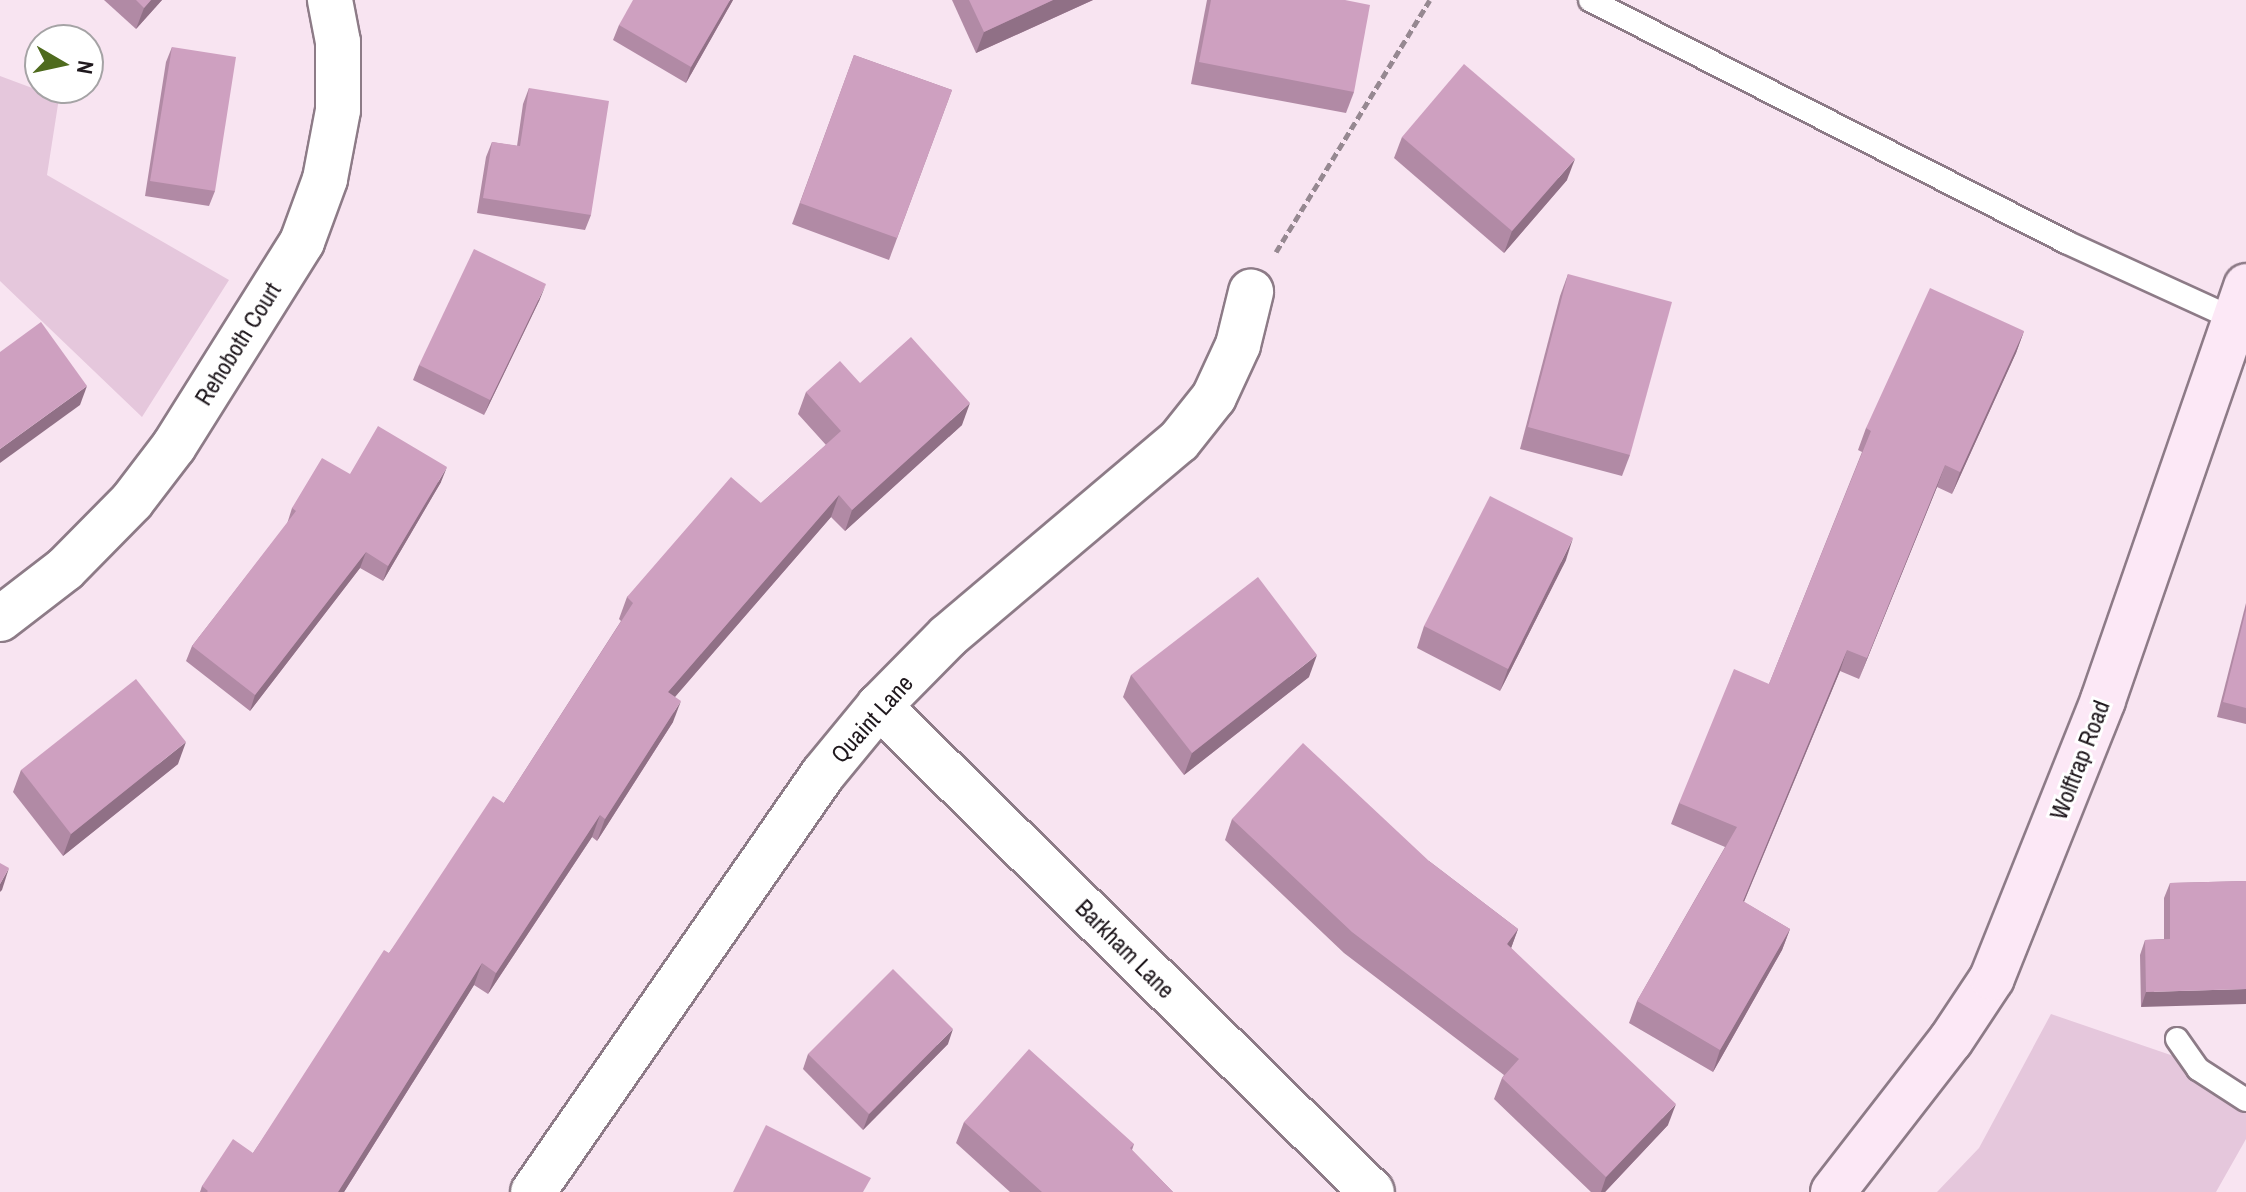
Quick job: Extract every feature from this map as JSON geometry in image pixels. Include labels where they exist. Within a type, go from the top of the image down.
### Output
[{"type":"street","name":"Rehoboth Court","points":[[0,619],[65,569],[132,501],[174,446],[302,242],[325,179],[338,110],[338,42],[330,0]]},
{"type":"street","name":"Quaint Lane","points":[[533,1192],[823,774],[879,706],[948,636],[1179,441],[1214,397],[1238,345],[1251,292]]},
{"type":"street","name":"Wolftrap Road","points":[[1833,1192],[1951,1040],[1992,978],[2103,700],[2240,302]]},
{"type":"street","name":"Barkham Lane","points":[[879,706],[1372,1192]]},
{"type":"lane","points":[[1590,0],[2066,242],[2240,302]]},
{"type":"lane","points":[[2177,1039],[2198,1069],[2246,1100]]},
{"type":"path","points":[[1251,292],[1430,0]]},
{"type":"shaded area","points":[[0,76],[24,85],[24,104],[58,104],[47,175],[229,280],[142,417],[0,281]]},
{"type":"shaded area","points":[[2051,1014],[2194,1063],[2246,1100],[2246,1139],[2216,1192],[1937,1192],[1979,1148]]},
{"type":"building","points":[[136,0],[151,0],[144,8]]},
{"type":"building","points":[[633,0],[730,0],[691,67],[619,25]]},
{"type":"building","points":[[969,0],[1053,0],[984,32]]},
{"type":"building","points":[[1211,0],[1345,0],[1370,5],[1354,92],[1199,62]]},
{"type":"building","points":[[172,47],[236,57],[215,191],[150,181]]},
{"type":"building","points":[[854,55],[952,90],[897,238],[800,203]]},
{"type":"building","points":[[1464,64],[1575,159],[1512,231],[1402,137]]},
{"type":"building","points":[[529,88],[609,101],[591,215],[483,198],[492,142],[520,146]]},
{"type":"building","points":[[474,249],[546,284],[490,400],[419,365]]},
{"type":"building","points":[[1568,274],[1672,302],[1630,455],[1528,427]]},
{"type":"building","points":[[1930,288],[2024,331],[1960,472],[1945,465],[1867,658],[1847,650],[1743,901],[1790,929],[1720,1050],[1637,1001],[1737,827],[1679,803],[1734,669],[1769,684],[1871,431],[1866,428]]},
{"type":"building","points":[[41,322],[87,386],[0,449],[0,352]]},
{"type":"building","points":[[911,337],[970,403],[852,510],[839,495],[668,692],[681,701],[605,819],[600,815],[496,973],[482,963],[338,1192],[207,1192],[202,1186],[233,1139],[253,1153],[384,950],[389,953],[493,796],[504,803],[633,603],[627,597],[731,477],[761,503],[841,431],[806,392],[840,361],[860,383]]},
{"type":"building","points":[[378,426],[447,467],[388,566],[366,552],[255,695],[192,646],[296,511],[292,508],[322,458],[350,474]]},
{"type":"building","points":[[1490,496],[1573,538],[1508,669],[1424,626]]},
{"type":"building","points":[[1258,577],[1317,655],[1192,753],[1131,675]]},
{"type":"building","points":[[2246,610],[2246,708],[2223,702]]},
{"type":"building","points":[[136,679],[186,742],[71,834],[21,770]]},
{"type":"building","points":[[1303,743],[1429,861],[1518,929],[1507,944],[1676,1104],[1606,1177],[1502,1078],[1519,1059],[1352,932],[1232,819]]},
{"type":"building","points":[[0,863],[9,868],[0,884]]},
{"type":"building","points":[[2246,881],[2246,989],[2146,992],[2145,940],[2170,939],[2170,883]]},
{"type":"building","points":[[893,969],[953,1029],[869,1114],[808,1054]]},
{"type":"building","points":[[1029,1049],[1134,1144],[1130,1148],[1173,1192],[1042,1192],[964,1122]]},
{"type":"building","points":[[766,1125],[871,1178],[863,1192],[733,1192]]}]
